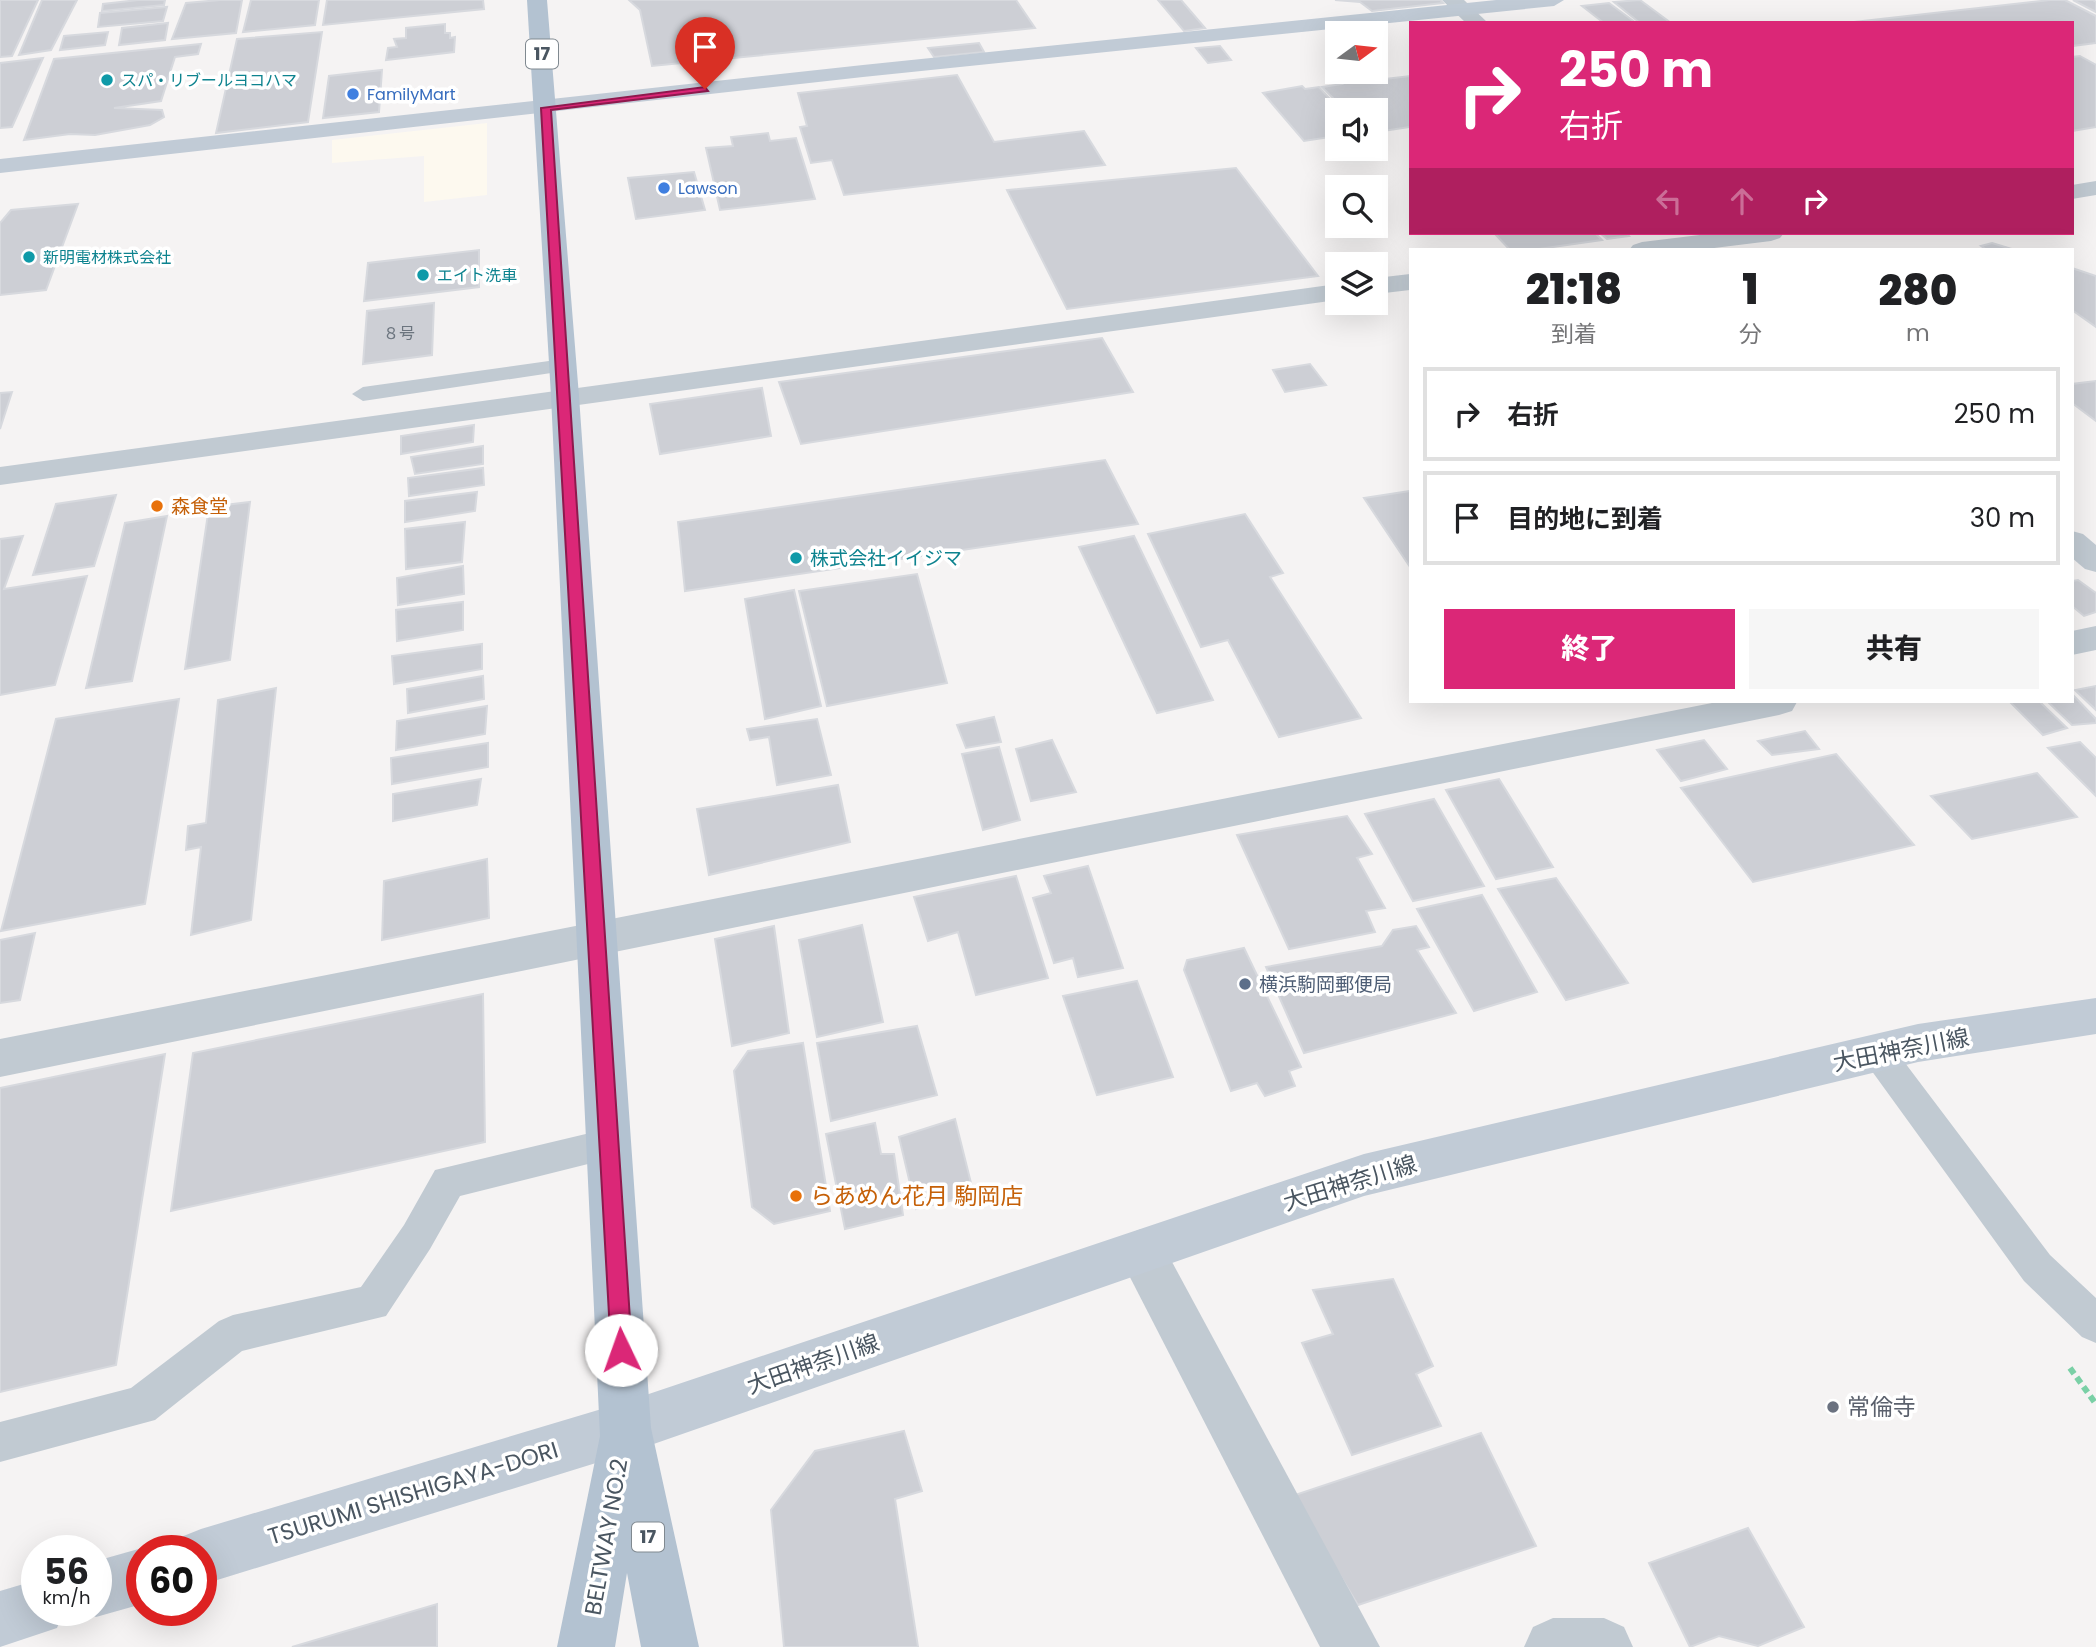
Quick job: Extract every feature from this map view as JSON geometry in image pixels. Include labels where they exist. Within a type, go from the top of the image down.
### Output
[{"type":"main road","name":"BELTWAY NO.2","points":[[537,0],[564,381],[611,1144],[625,1428],[670,1647]]},
{"type":"main road","name":"BELTWAY NO.2","points":[[586,1647],[625,1428]]},
{"type":"street","points":[[0,166],[863,71],[1554,0]]},
{"type":"street","points":[[2074,192],[2096,188]]},
{"type":"street","points":[[1661,248],[1760,235]]},
{"type":"street","points":[[1388,285],[1409,282]]},
{"type":"street","points":[[0,476],[564,381],[1325,293]]},
{"type":"street","points":[[2074,543],[2096,562]]},
{"type":"street","points":[[2074,643],[2096,638]]},
{"type":"street","points":[[0,1058],[1774,703]]},
{"type":"street","name":"大田神奈川線","points":[[625,1428],[1364,1175],[1918,1043],[2096,1016]]},
{"type":"street","points":[[1141,1252],[1351,1647]]},
{"type":"street","name":"TSURUMI SHISHIGAYA-DORI","points":[[217,1553],[625,1428]]},
{"type":"street","points":[[0,1619],[21,1613]]},
{"type":"street","points":[[1553,1647],[1604,1647]]},
{"type":"lane","points":[[363,394],[564,381]]},
{"type":"lane","points":[[1878,1053],[2037,1268],[2096,1324]]},
{"type":"lane","points":[[0,1442],[141,1406],[233,1335],[372,1303],[417,1237],[448,1182],[611,1144]]},
{"type":"shaded area","points":[[487,123],[487,195],[424,202],[424,156],[332,163],[332,140]]},
{"type":"building","points":[[0,0],[38,0],[12,56],[0,57]]},
{"type":"building","points":[[42,0],[77,0],[51,50],[19,55]]},
{"type":"building","points":[[165,0],[164,5],[102,11],[103,4]]},
{"type":"building","points":[[242,0],[236,33],[172,39],[186,3]]},
{"type":"building","points":[[251,0],[319,0],[315,25],[243,32]]},
{"type":"building","points":[[327,0],[483,0],[484,9],[323,25]]},
{"type":"building","points":[[629,0],[1016,0],[1035,28],[652,66],[640,10]]},
{"type":"building","points":[[1158,0],[1181,0],[1205,28],[1184,31]]},
{"type":"building","points":[[1335,0],[1440,0],[1443,3],[1372,11],[1360,2]]},
{"type":"building","points":[[1640,0],[1668,21],[1638,21],[1614,2]]},
{"type":"building","points":[[2065,0],[2096,16],[2096,43],[2074,46],[2074,21],[1863,21]]},
{"type":"building","points":[[2073,0],[2093,0],[2096,2],[2096,12]]},
{"type":"building","points":[[1609,3],[1633,21],[1601,21],[1582,6]]},
{"type":"building","points":[[167,7],[163,21],[98,27],[100,13]]},
{"type":"building","points":[[168,23],[165,40],[119,45],[122,28]]},
{"type":"building","points":[[445,24],[445,33],[450,33],[450,38],[455,37],[454,52],[386,60],[388,48],[397,47],[394,39],[406,38],[406,28]]},
{"type":"building","points":[[108,32],[105,45],[60,50],[64,36]]},
{"type":"building","points":[[322,32],[308,122],[216,133],[237,39]]},
{"type":"building","points":[[979,43],[984,52],[934,57],[928,48]]},
{"type":"building","name":"スパ・リブールヨコハマ","points":[[201,44],[198,54],[175,57],[161,101],[114,108],[162,110],[164,117],[150,125],[95,135],[70,134],[24,140],[54,59]]},
{"type":"building","points":[[1220,46],[1231,60],[1208,63],[1196,48]]},
{"type":"building","points":[[2080,56],[2096,65],[2096,127],[2074,131],[2074,57]]},
{"type":"building","points":[[43,58],[12,127],[0,128],[0,63]]},
{"type":"building","name":"FamilyMart","points":[[382,70],[379,112],[323,118],[329,76]]},
{"type":"building","points":[[957,75],[994,142],[1084,131],[1105,165],[844,195],[832,160],[811,163],[800,127],[807,126],[798,93]]},
{"type":"building","points":[[1409,76],[1409,127],[1388,130],[1388,98],[1333,98],[1322,87],[1388,84],[1388,79]]},
{"type":"building","points":[[1302,86],[1305,89],[1319,87],[1329,98],[1325,98],[1325,138],[1304,141],[1263,93]]},
{"type":"building","points":[[768,133],[770,141],[796,138],[815,199],[720,210],[706,148],[733,146],[731,137]]},
{"type":"building","points":[[1236,168],[1318,276],[1067,309],[1007,190]]},
{"type":"building","points":[[694,172],[705,210],[636,219],[628,178]]},
{"type":"building","name":"新明電材株式会社","points":[[78,204],[46,290],[0,295],[0,223],[11,210]]},
{"type":"building","points":[[1496,235],[1597,235],[1602,240],[1546,248],[1508,248]]},
{"type":"building","points":[[1602,235],[1629,236],[1607,239]]},
{"type":"building","points":[[1992,243],[2008,248],[1984,248],[1981,246]]},
{"type":"building","name":"エイト洗車","points":[[479,250],[479,287],[364,301],[368,263]]},
{"type":"building","points":[[2074,269],[2096,276],[2096,327],[2074,311]]},
{"type":"building","points":[[434,303],[432,355],[363,364],[367,311]]},
{"type":"building","points":[[1102,338],[1133,392],[801,444],[779,382]]},
{"type":"building","points":[[1310,364],[1326,385],[1285,392],[1273,370]]},
{"type":"building","points":[[2096,381],[2096,421],[2074,404],[2074,384]]},
{"type":"building","points":[[762,388],[771,436],[660,454],[650,404]]},
{"type":"building","points":[[12,392],[0,429],[0,393]]},
{"type":"building","points":[[474,425],[473,442],[401,454],[401,436]]},
{"type":"building","points":[[483,446],[483,464],[415,474],[411,457]]},
{"type":"building","name":"株式会社イイジマ","points":[[1105,460],[1138,524],[685,591],[678,522]]},
{"type":"building","points":[[483,468],[484,485],[409,496],[408,478]]},
{"type":"building","points":[[1409,491],[1409,566],[1364,498]]},
{"type":"building","points":[[477,492],[475,511],[405,522],[405,501]]},
{"type":"building","points":[[116,495],[94,566],[33,575],[56,504]]},
{"type":"building","points":[[250,502],[230,660],[185,669],[209,507]]},
{"type":"building","points":[[1245,514],[1283,573],[1270,577],[1361,718],[1279,737],[1228,640],[1201,647],[1148,534]]},
{"type":"building","points":[[167,516],[132,681],[86,688],[125,523]]},
{"type":"building","points":[[465,522],[462,562],[406,569],[405,529]]},
{"type":"building","points":[[23,536],[4,589],[87,576],[55,685],[0,695],[0,539]]},
{"type":"building","points":[[1134,536],[1213,700],[1157,713],[1079,547]]},
{"type":"building","points":[[463,566],[464,594],[398,605],[397,578]]},
{"type":"building","points":[[917,574],[947,683],[827,706],[799,591]]},
{"type":"building","points":[[2078,580],[2096,593],[2096,612],[2084,616],[2074,608],[2074,581]]},
{"type":"building","points":[[794,590],[821,706],[765,719],[745,599]]},
{"type":"building","points":[[463,602],[463,630],[397,641],[396,610]]},
{"type":"building","points":[[482,644],[482,669],[394,684],[392,656]]},
{"type":"building","points":[[483,676],[484,699],[408,713],[407,689]]},
{"type":"building","points":[[2096,686],[2096,710],[2075,690]]},
{"type":"building","points":[[276,688],[251,920],[191,935],[201,847],[186,850],[188,826],[206,823],[218,700]]},
{"type":"building","points":[[2074,696],[2096,719],[2096,723],[2072,725],[2049,703],[2074,703]]},
{"type":"building","points":[[179,699],[145,904],[1,931],[56,719]]},
{"type":"building","points":[[2011,703],[2041,703],[2067,728],[2043,735]]},
{"type":"building","points":[[487,706],[485,734],[396,750],[397,721]]},
{"type":"building","points":[[994,717],[1001,742],[966,748],[957,725]]},
{"type":"building","points":[[817,719],[831,775],[777,785],[769,737],[750,740],[747,729]]},
{"type":"building","points":[[1805,731],[1819,749],[1772,755],[1758,741]]},
{"type":"building","points":[[1052,740],[1076,792],[1031,801],[1016,749]]},
{"type":"building","points":[[1704,740],[1727,769],[1681,781],[1657,750]]},
{"type":"building","points":[[2080,742],[2096,758],[2096,796],[2048,748]]},
{"type":"building","points":[[488,743],[488,767],[392,784],[391,758]]},
{"type":"building","points":[[999,747],[1020,820],[983,830],[962,754]]},
{"type":"building","points":[[1836,754],[1914,845],[1753,882],[1681,788]]},
{"type":"building","points":[[2037,773],[2077,817],[1972,839],[1931,796]]},
{"type":"building","points":[[481,779],[477,805],[393,821],[393,794]]},
{"type":"building","points":[[1499,779],[1553,867],[1496,879],[1446,790]]},
{"type":"building","points":[[838,785],[850,842],[709,875],[697,809]]},
{"type":"building","points":[[1434,799],[1484,886],[1413,901],[1365,814]]},
{"type":"building","points":[[1347,816],[1372,854],[1357,858],[1385,908],[1366,911],[1375,932],[1289,949],[1237,835]]},
{"type":"building","points":[[487,859],[489,918],[382,940],[384,881]]},
{"type":"building","points":[[1088,866],[1123,968],[1078,977],[1073,958],[1054,963],[1033,898],[1051,893],[1044,876]]},
{"type":"building","points":[[1016,876],[1048,978],[976,995],[958,932],[928,941],[914,897]]},
{"type":"building","points":[[1556,878],[1628,983],[1566,1000],[1498,889]]},
{"type":"building","points":[[1482,895],[1537,992],[1474,1011],[1417,909]]},
{"type":"building","points":[[862,925],[883,1022],[817,1037],[799,940]]},
{"type":"building","points":[[774,926],[789,1033],[732,1046],[715,939]]},
{"type":"building","points":[[1416,926],[1429,947],[1417,950],[1456,1013],[1304,1053],[1266,967],[1382,946],[1393,930]]},
{"type":"building","points":[[35,933],[20,1000],[0,1003],[0,940]]},
{"type":"building","points":[[1244,948],[1301,1067],[1289,1071],[1295,1086],[1265,1096],[1257,1083],[1231,1091],[1184,970],[1187,960]]},
{"type":"building","points":[[1137,981],[1173,1077],[1097,1095],[1063,996]]},
{"type":"building","points":[[483,994],[485,1142],[171,1211],[193,1053]]},
{"type":"building","points":[[917,1026],[937,1095],[831,1121],[817,1043]]},
{"type":"building","points":[[803,1043],[830,1211],[774,1224],[752,1207],[734,1071],[748,1051]]},
{"type":"building","points":[[165,1054],[116,1365],[0,1392],[0,1088]]},
{"type":"building","points":[[955,1119],[974,1195],[916,1209],[899,1137]]},
{"type":"building","points":[[875,1123],[881,1154],[894,1154],[903,1215],[845,1229],[826,1134]]},
{"type":"building","points":[[1393,1279],[1433,1366],[1416,1374],[1441,1426],[1352,1455],[1302,1343],[1333,1334],[1313,1290]]},
{"type":"building","points":[[904,1431],[922,1491],[895,1499],[918,1647],[784,1647],[771,1510],[815,1451]]},
{"type":"building","points":[[1481,1433],[1536,1546],[1358,1605],[1292,1496]]},
{"type":"building","points":[[1748,1528],[1804,1627],[1758,1646],[1719,1636],[1690,1647],[1649,1563]]},
{"type":"building","points":[[437,1604],[437,1647],[292,1647]]},
{"type":"place","name":"スパ・リブールヨコハマ","points":[[107,80]]},
{"type":"place","name":"FamilyMart","points":[[353,94]]},
{"type":"place","name":"Lawson","points":[[664,188]]},
{"type":"place","name":"新明電材株式会社","points":[[29,257]]},
{"type":"place","name":"エイト洗車","points":[[423,275]]},
{"type":"place","name":"森食堂","points":[[157,506]]},
{"type":"place","name":"株式会社イイジマ","points":[[796,558]]},
{"type":"place","name":"横浜駒岡郵便局","points":[[1245,984]]},
{"type":"place","name":"らあめん花月 駒岡店","points":[[796,1196]]},
{"type":"place","name":"常倫寺","points":[[1833,1407]]},
{"type":"route","points":[[621,1350],[611,1144],[546,108],[705,89]]}]
